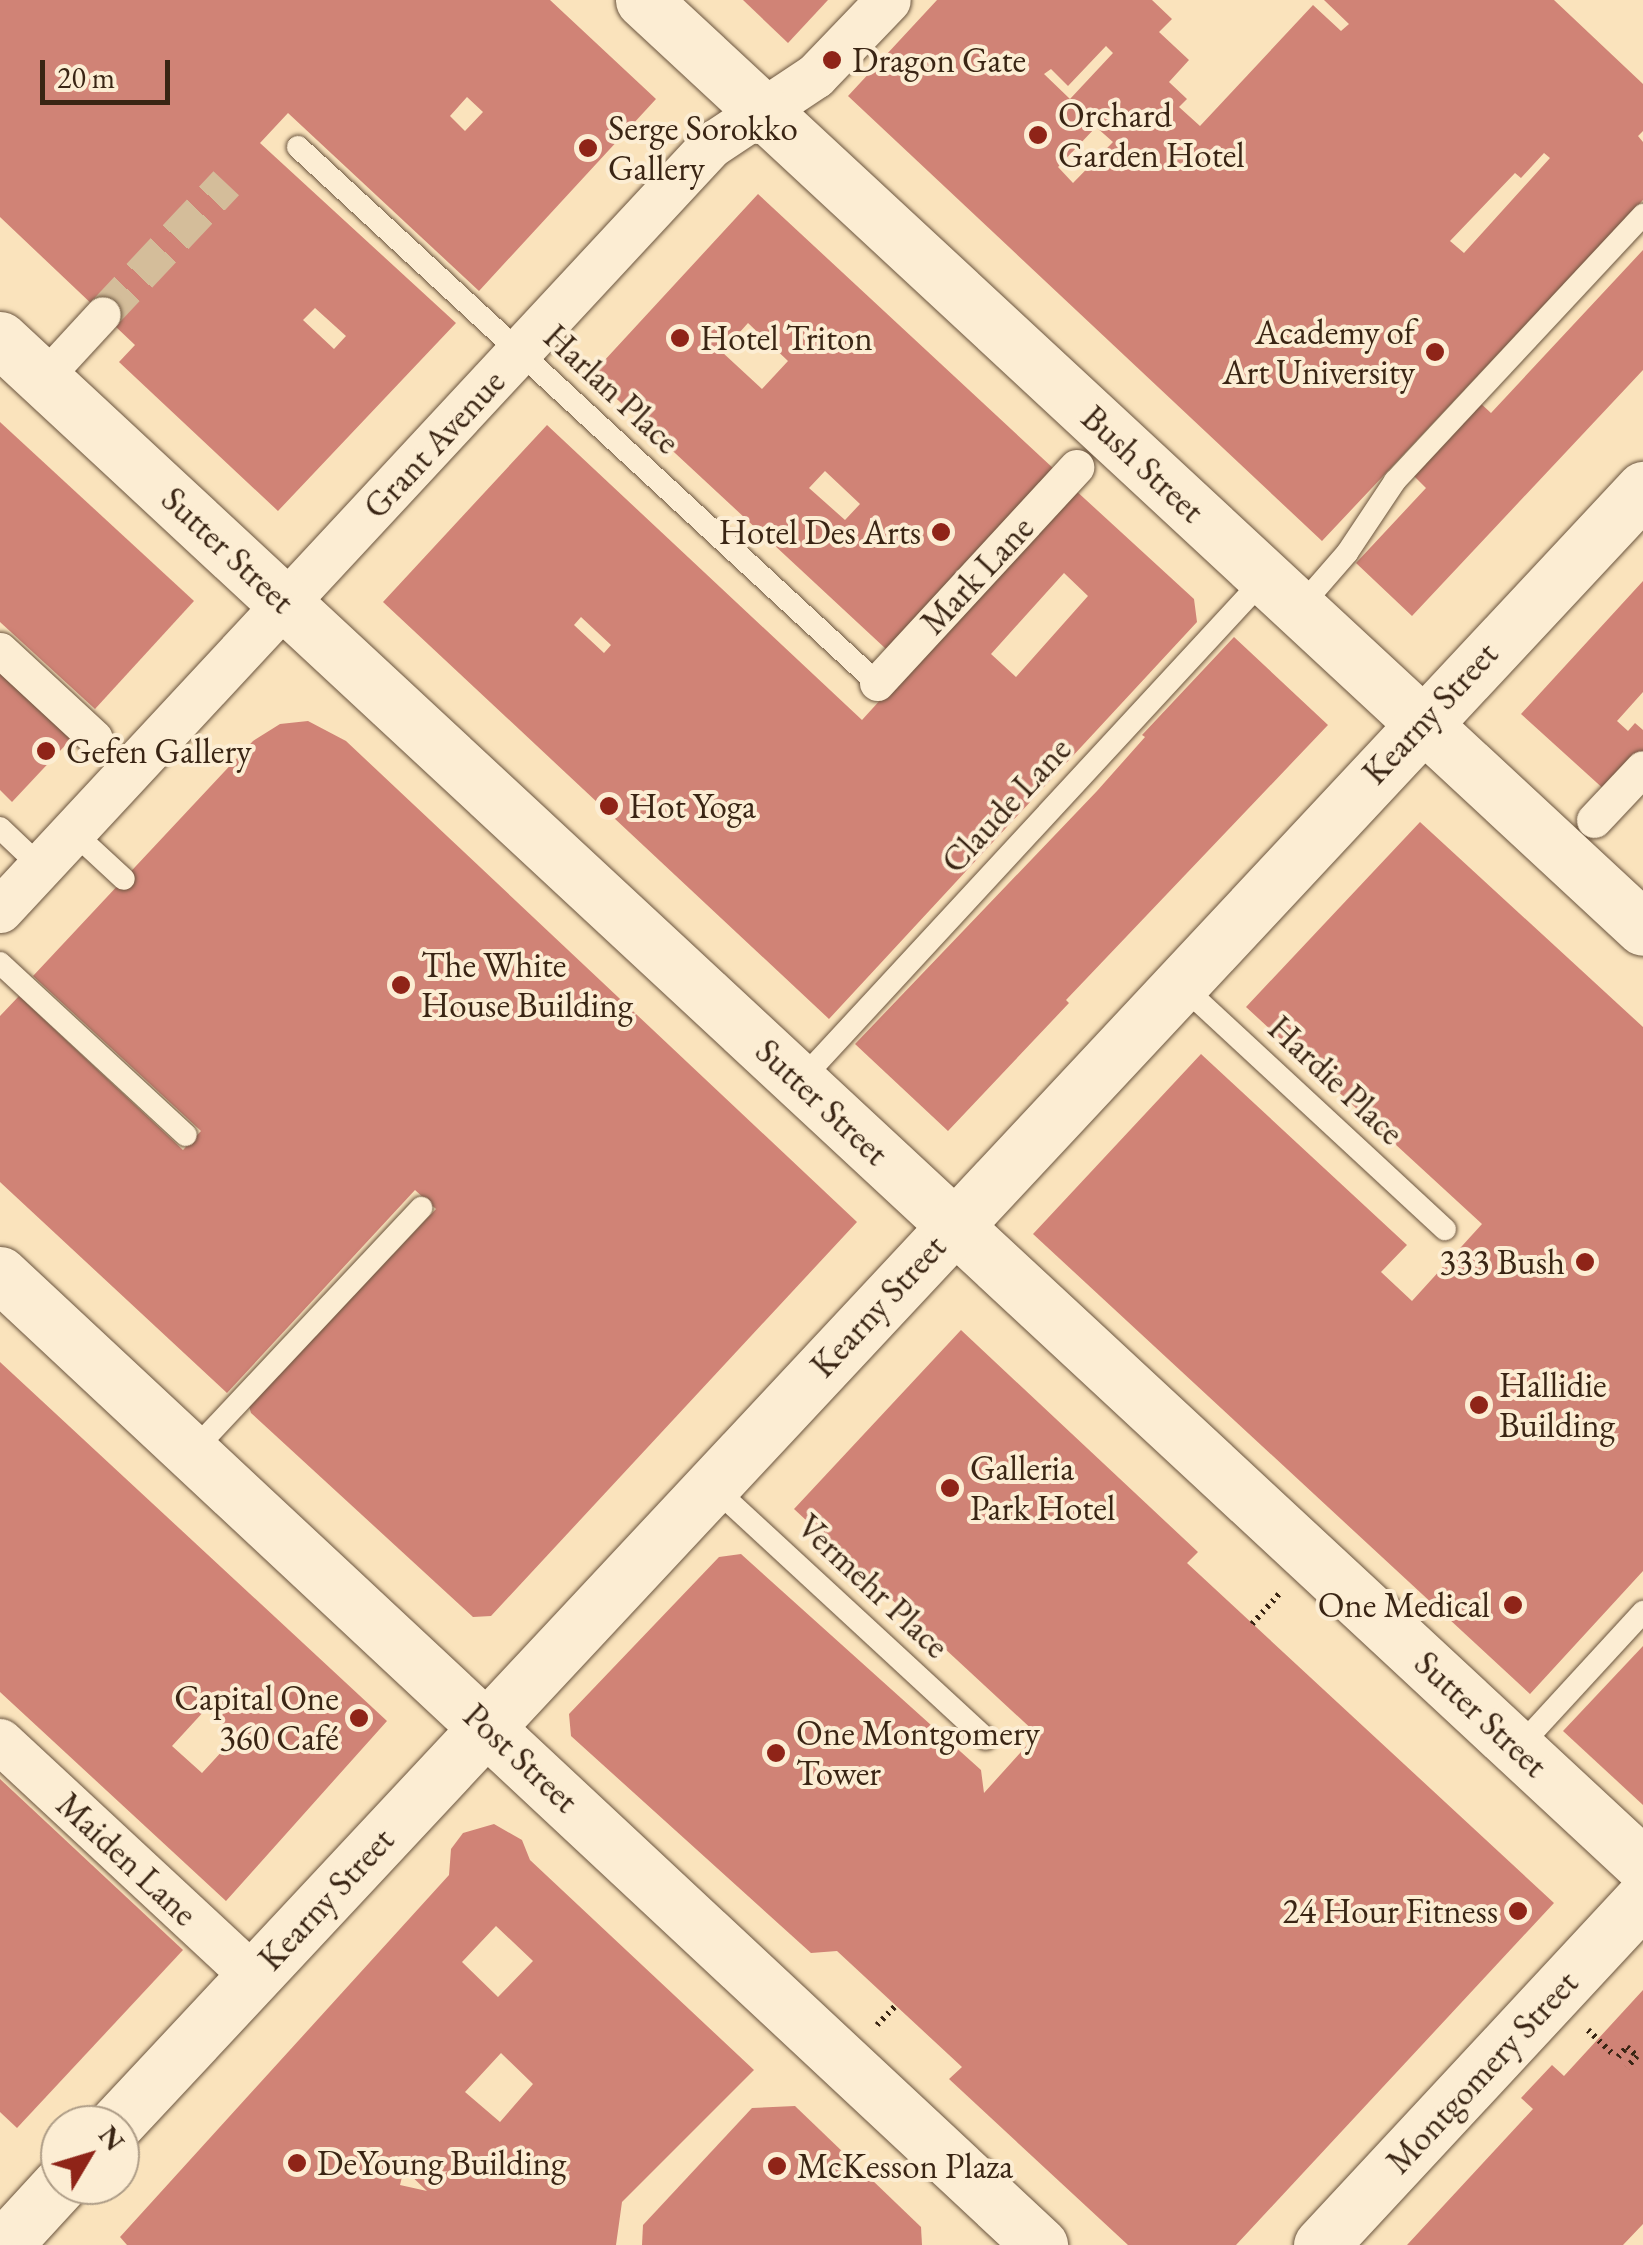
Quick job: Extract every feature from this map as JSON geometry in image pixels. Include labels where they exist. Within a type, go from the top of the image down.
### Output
[{"type":"main road","name":"Bush Street","points":[[644,0],[1643,928]]},
{"type":"main road","name":"Sutter Street","points":[[0,339],[1643,1865]]},
{"type":"main road","name":"Kearny Street","points":[[134,2105],[1421,722],[1643,489]]},
{"type":"main road","name":"Post Street","points":[[0,1274],[1040,2245]]},
{"type":"main road","name":"Montgomery Street","points":[[1321,2245],[1643,1898]]},
{"type":"main road","points":[[14,2233],[40,2205]]},
{"type":"street","name":"Grant Avenue","points":[[0,910],[711,145],[815,76],[888,0]]},
{"type":"street","points":[[43,379],[104,314]]},
{"type":"street","name":"Mark Lane","points":[[878,683],[1076,467]]},
{"type":"street","points":[[0,650],[95,738]]},
{"type":"street","points":[[1594,820],[1643,768]]},
{"type":"street","name":"Maiden Lane","points":[[0,1741],[254,1977]]},
{"type":"lane","name":"Harlan Place","points":[[298,147],[878,683]]},
{"type":"lane","name":"Claude Lane","points":[[800,1081],[1282,592],[1347,553],[1396,480],[1643,214]]},
{"type":"lane","points":[[0,828],[41,867]]},
{"type":"lane","points":[[74,832],[124,878]]},
{"type":"lane","points":[[0,963],[186,1134]]},
{"type":"lane","name":"Hardie Place","points":[[1178,983],[1445,1230]]},
{"type":"lane","points":[[192,1452],[421,1208]]},
{"type":"lane","name":"Vermehr Place","points":[[711,1485],[986,1739]]},
{"type":"lane","points":[[1518,1748],[1643,1612]]},
{"type":"path","points":[[1252,1624],[1281,1592]]},
{"type":"path","points":[[878,2025],[896,2006]]},
{"type":"path","points":[[1588,2030],[1615,2055],[1627,2047],[1637,2056],[1626,2067]]},
{"type":"building","points":[[0,0],[550,0],[656,99],[479,291],[288,113],[260,143],[456,323],[278,511],[119,362],[135,345],[0,217]],"holes":[[[467,97],[483,112],[465,131],[450,116]],[[315,308],[346,336],[334,349],[303,320]]]},
{"type":"building","points":[[743,0],[828,0],[788,43]]},
{"type":"building","points":[[937,0],[1152,0],[1172,19],[1159,32],[1189,60],[1169,82],[1187,99],[1179,107],[1200,126],[1313,5],[1341,31],[1349,24],[1324,0],[1554,0],[1643,84],[1643,131],[1638,136],[1643,142],[1643,200],[1322,541],[848,96]],"holes":[[[1106,46],[1113,53],[1070,99],[1044,74],[1051,69],[1068,86]],[[1096,127],[1113,142],[1073,183],[1058,167]],[[1544,153],[1550,158],[1464,253],[1450,241],[1515,173],[1521,178]]]},
{"type":"building","points":[[758,194],[1054,469],[886,649],[591,375]],"holes":[[[748,323],[788,361],[762,389],[722,352]],[[825,471],[860,504],[845,520],[809,488]]]},
{"type":"building","points":[[1643,250],[1643,370],[1412,616],[1356,563],[1426,488],[1411,473],[1478,401],[1491,413]]},
{"type":"building","points":[[0,422],[194,601],[95,709],[0,622]]},
{"type":"building","points":[[547,425],[862,720],[1073,488],[1194,599],[1197,622],[829,1019],[383,602]],"holes":[[[1064,573],[1088,596],[1016,677],[991,654]],[[581,617],[611,645],[604,653],[574,625]]]},
{"type":"building","points":[[1643,581],[1643,692],[1617,721],[1628,731],[1635,723],[1643,730],[1643,753],[1607,792],[1521,714]]},
{"type":"building","points":[[1234,637],[1328,725],[1066,1000],[1069,1003],[948,1131],[855,1044],[1097,791],[1145,737],[1142,735]]},
{"type":"building","points":[[0,668],[73,737],[12,802],[0,790]]},
{"type":"building","points":[[308,721],[346,741],[857,1222],[491,1616],[473,1617],[251,1413],[249,1406],[436,1209],[415,1190],[227,1393],[0,1182],[0,1016],[19,996],[183,1150],[201,1131],[33,976],[253,741],[280,724]]},
{"type":"building","points":[[1420,822],[1643,1027],[1643,1571],[1530,1694],[1033,1234],[1201,1054],[1407,1245],[1381,1272],[1412,1301],[1482,1224],[1246,1007]]},
{"type":"building","points":[[961,1330],[1198,1552],[1187,1563],[1554,1903],[1236,2245],[1128,2245],[949,2079],[962,2067],[837,1951],[811,1953],[571,1736],[569,1714],[719,1557],[741,1554],[981,1770],[984,1793],[1037,1734],[794,1509]]},
{"type":"building","points":[[0,1362],[387,1721],[226,1901],[0,1692]],"holes":[[[206,1709],[236,1736],[202,1773],[172,1746]]]},
{"type":"building","points":[[1643,1646],[1643,1805],[1563,1731]]},
{"type":"building","points":[[0,1779],[183,1950],[17,2128],[0,2112]]},
{"type":"building","points":[[494,1824],[522,1840],[530,1860],[754,2070],[622,2202],[616,2245],[127,2245],[120,2237],[449,1875],[451,1849],[463,1833]],"holes":[[[496,1926],[533,1961],[498,1997],[462,1962]],[[501,2053],[533,2084],[500,2122],[465,2092]],[[404,2169],[427,2191],[400,2185]]]},
{"type":"building","points":[[1643,1990],[1643,2224],[1623,2245],[1407,2245],[1533,2109],[1521,2098],[1552,2065],[1564,2076]]},
{"type":"building","name":"McKesson Plaza","points":[[795,2106],[921,2227],[922,2245],[642,2245],[643,2225],[752,2108]]},
{"type":"tunnel","points":[[103,314],[226,183]]},
{"type":"place","name":"Dragon Gate","points":[[832,60]]},
{"type":"place","name":"Orchard Garden Hotel","points":[[1038,135]]},
{"type":"place","name":"Serge Sorokko Gallery","points":[[588,148]]},
{"type":"place","name":"Hotel Triton","points":[[680,338]]},
{"type":"place","name":"Academy of Art University","points":[[1435,352]]},
{"type":"place","name":"Hotel Des Arts","points":[[941,532]]},
{"type":"place","name":"Gefen Gallery","points":[[46,751]]},
{"type":"place","name":"Hot Yoga","points":[[609,806]]},
{"type":"place","name":"The White House Building","points":[[401,985]]},
{"type":"place","name":"333 Bush","points":[[1585,1262]]},
{"type":"place","name":"Hallidie Building","points":[[1479,1405]]},
{"type":"place","name":"Galleria Park Hotel","points":[[950,1488]]},
{"type":"place","name":"One Medical","points":[[1513,1605]]},
{"type":"place","name":"Capital One 360 Café","points":[[359,1718]]},
{"type":"place","name":"One Montgomery Tower","points":[[776,1753]]},
{"type":"place","name":"24 Hour Fitness","points":[[1518,1911]]},
{"type":"place","name":"DeYoung Building","points":[[297,2163]]},
{"type":"place","name":"McKesson Plaza","points":[[777,2166]]}]
